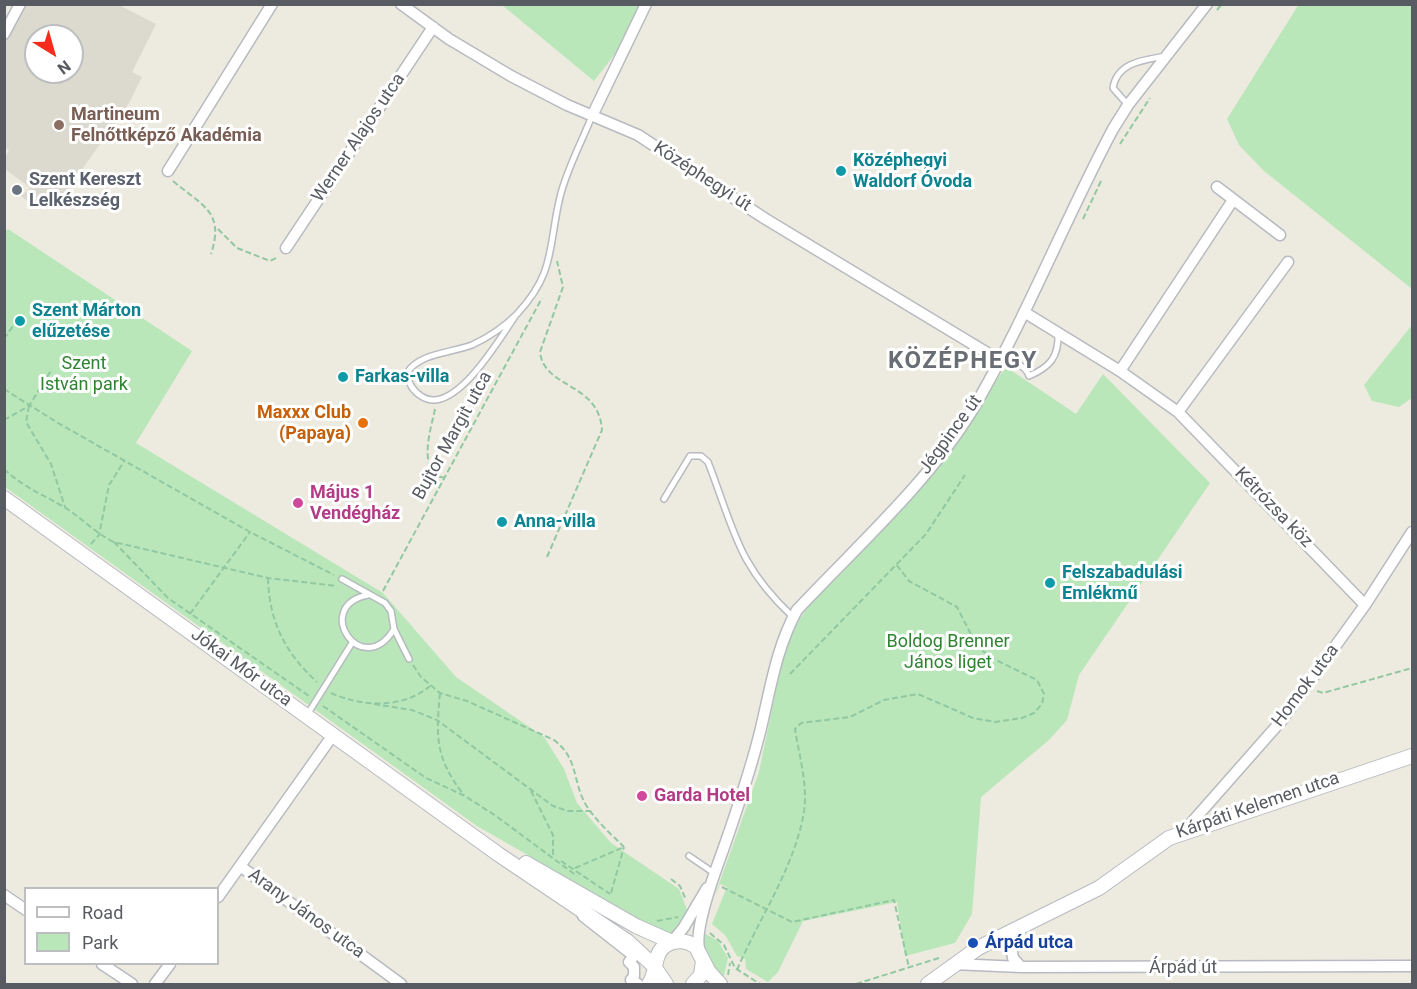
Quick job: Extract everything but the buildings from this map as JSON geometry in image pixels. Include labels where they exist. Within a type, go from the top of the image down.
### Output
[{"type":"street","points":[[4,34],[20,4]]},
{"type":"street","points":[[168,171],[272,4]]},
{"type":"street","name":"Középhegyi út","points":[[401,4],[433,27],[512,76],[592,116],[638,135],[764,218],[999,360]]},
{"type":"street","points":[[592,116],[646,4]]},
{"type":"street","name":"Jégpince út","points":[[702,957],[697,942],[698,933],[715,869],[758,737],[778,651],[793,617],[909,491],[972,410],[999,360],[1029,315],[1097,159],[1128,105],[1167,55],[1211,8]]},
{"type":"street","name":"Werner Alajos utca","points":[[286,248],[433,27]]},
{"type":"street","points":[[1217,187],[1280,235]]},
{"type":"street","points":[[1120,371],[1233,200]]},
{"type":"street","points":[[1178,412],[1288,262]]},
{"type":"street","name":"Kétrózsa köz","points":[[1029,315],[1120,371],[1178,412],[1365,605]]},
{"type":"street","name":"Jókai Mór utca","points":[[4,498],[333,735],[627,941],[656,970],[666,984]]},
{"type":"street","name":"Homok utca","points":[[1185,830],[1275,728],[1305,689],[1365,605],[1413,532]]},
{"type":"street","points":[[219,896],[333,735]]},
{"type":"street","name":"Kárpáti Kelemen utca","points":[[928,984],[953,964],[1009,931],[1099,888],[1154,847],[1185,830],[1413,756]]},
{"type":"street","name":"Jókai Mór utca","points":[[479,838],[636,926],[672,942],[687,942],[702,957]]},
{"type":"street","name":"Arany János utca","points":[[240,866],[401,984]]},
{"type":"street","name":"Jégpince út","points":[[672,942],[690,917],[715,869]]},
{"type":"street","points":[[4,895],[24,909]]},
{"type":"street","points":[[563,898],[597,930],[634,956],[629,962],[634,967],[634,976],[631,980],[638,984]]},
{"type":"street","points":[[1009,931],[1013,958],[1021,967]]},
{"type":"street","points":[[649,984],[656,970],[659,953],[672,942]]},
{"type":"street","points":[[702,957],[724,981]]},
{"type":"street","points":[[693,984],[701,975],[702,957]]},
{"type":"street","name":"Árpád út","points":[[953,964],[1021,967],[1413,966]]},
{"type":"street","points":[[105,965],[132,984]]},
{"type":"street","points":[[155,984],[169,965]]},
{"type":"lane","points":[[1128,105],[1113,88],[1114,79],[1121,70],[1134,62],[1167,55]]},
{"type":"lane","points":[[516,315],[473,344],[423,359],[411,367],[407,373],[413,390],[424,399],[437,401],[454,392],[484,364],[516,315],[540,285],[548,269],[554,244],[560,196],[592,116]]},
{"type":"lane","points":[[999,360],[1019,364],[1027,370],[1029,376],[1042,370],[1052,363],[1057,354],[1058,331]]},
{"type":"lane","points":[[664,499],[690,456],[701,456],[708,462],[735,542],[748,567],[770,596],[793,617]]},
{"type":"lane","points":[[342,579],[368,595],[379,598],[391,611],[394,629],[409,659]]},
{"type":"lane","points":[[368,595],[351,602],[342,618],[346,636],[352,643],[364,648],[376,647],[387,640],[394,629]]},
{"type":"lane","points":[[306,715],[317,702],[352,643]]},
{"type":"lane","points":[[689,856],[715,869]]},
{"type":"path","points":[[1211,8],[1222,4]]},
{"type":"path","points":[[1117,149],[1151,96]]},
{"type":"path","points":[[168,171],[173,181],[211,214],[218,229],[237,248],[270,261],[277,258],[286,248]]},
{"type":"path","points":[[1083,219],[1102,179]]},
{"type":"path","points":[[211,254],[218,229]]},
{"type":"path","points":[[547,558],[602,430],[601,414],[591,399],[560,380],[541,361],[540,352],[563,287],[554,244]]},
{"type":"path","name":"Bujtor Margit utca","points":[[379,598],[542,300],[540,285]]},
{"type":"path","points":[[4,339],[15,323]]},
{"type":"path","points":[[52,369],[29,406],[26,422],[51,465],[66,508]]},
{"type":"path","points":[[4,389],[29,406],[250,532],[342,579]]},
{"type":"path","points":[[437,401],[429,440],[428,464],[436,476],[446,478]]},
{"type":"path","points":[[4,420],[29,406]]},
{"type":"path","points":[[90,544],[99,535],[109,485],[125,460]]},
{"type":"path","points":[[4,469],[23,486],[66,508],[99,535],[114,542],[268,578],[358,588]]},
{"type":"path","points":[[790,674],[926,534],[965,475]]},
{"type":"path","points":[[182,626],[250,532]]},
{"type":"path","points":[[114,542],[168,598],[190,614],[426,778],[465,796],[610,894]]},
{"type":"path","points":[[724,981],[738,971],[792,855],[804,810],[803,775],[795,729],[801,723],[850,717],[884,700],[918,694],[973,718],[995,722],[1022,718],[1034,713],[1042,704],[1044,694],[1037,680],[998,661],[978,648],[957,607],[909,581],[896,564]]},
{"type":"path","points":[[409,659],[421,677],[440,693],[478,706],[554,740],[565,748],[572,760],[580,792],[591,811],[624,847]]},
{"type":"path","points":[[1305,689],[1323,693],[1413,668]]},
{"type":"path","points":[[440,693],[437,746],[447,773],[465,796]]},
{"type":"path","points":[[374,704],[412,710],[437,720],[553,806],[568,811],[591,811]]},
{"type":"path","points":[[530,789],[553,835],[553,857]]},
{"type":"path","points":[[574,868],[624,847]]},
{"type":"path","points":[[609,898],[624,847]]},
{"type":"path","points":[[671,879],[680,886],[690,917]]},
{"type":"path","points":[[722,887],[792,922],[894,900],[909,968]]},
{"type":"path","points":[[856,984],[944,956],[953,964]]},
{"type":"path","points":[[724,981],[730,960],[738,971],[760,984]]},
{"type":"shaded area","name":"Martineum Felnőttképző Akadémia","points":[[24,5],[119,5],[156,24],[132,72],[142,77],[129,103],[66,192],[38,209],[21,196],[30,188],[5,169],[5,157],[9,150],[4,147],[4,44]]},
{"type":"green space","points":[[1299,4],[1412,5],[1412,289],[1264,171],[1239,145],[1227,119]]},
{"type":"green space","points":[[502,5],[653,5],[594,81]]},
{"type":"green space","name":"Szent István park","points":[[8,229],[192,351],[136,443],[383,593],[456,677],[544,737],[564,769],[577,803],[611,843],[679,889],[689,915],[676,935],[655,928],[477,826],[5,487],[4,233]]},
{"type":"green space","points":[[1412,325],[1412,398],[1399,407],[1372,401],[1364,385]]},
{"type":"green space","name":"Boldog Brenner János liget","points":[[1006,367],[1076,414],[1103,374],[1210,483],[1079,675],[1067,720],[1049,740],[981,797],[972,914],[955,943],[905,956],[897,902],[803,921],[778,972],[768,982],[746,969],[745,959],[737,956],[725,935],[712,924],[727,887],[720,884],[714,898],[759,772],[783,655],[791,633],[807,608],[913,497]]},
{"type":"green space","points":[[704,933],[718,941],[728,958],[723,980],[707,952]]},
{"type":"place","name":"Martineum Felnőttképző Akadémia","points":[[59,125]]},
{"type":"place","name":"Középhegyi Waldorf Óvoda","points":[[841,171]]},
{"type":"place","name":"Szent Kereszt Lelkészség","points":[[17,190]]},
{"type":"place","name":"Szent Márton elűzetése","points":[[20,321]]},
{"type":"place","name":"Farkas-villa","points":[[343,377]]},
{"type":"place","name":"Maxxx Club (Papaya)","points":[[363,423]]},
{"type":"place","name":"Május 1 Vendégház","points":[[298,503]]},
{"type":"place","name":"Anna-villa","points":[[502,522]]},
{"type":"place","name":"Felszabadulási Emlékmű","points":[[1050,583]]},
{"type":"place","name":"Garda Hotel","points":[[642,796]]},
{"type":"place","name":"Árpád utca","points":[[973,943]]},
{"type":"district","name":"KÖZÉPHEGY","points":[[963,362]]}]
